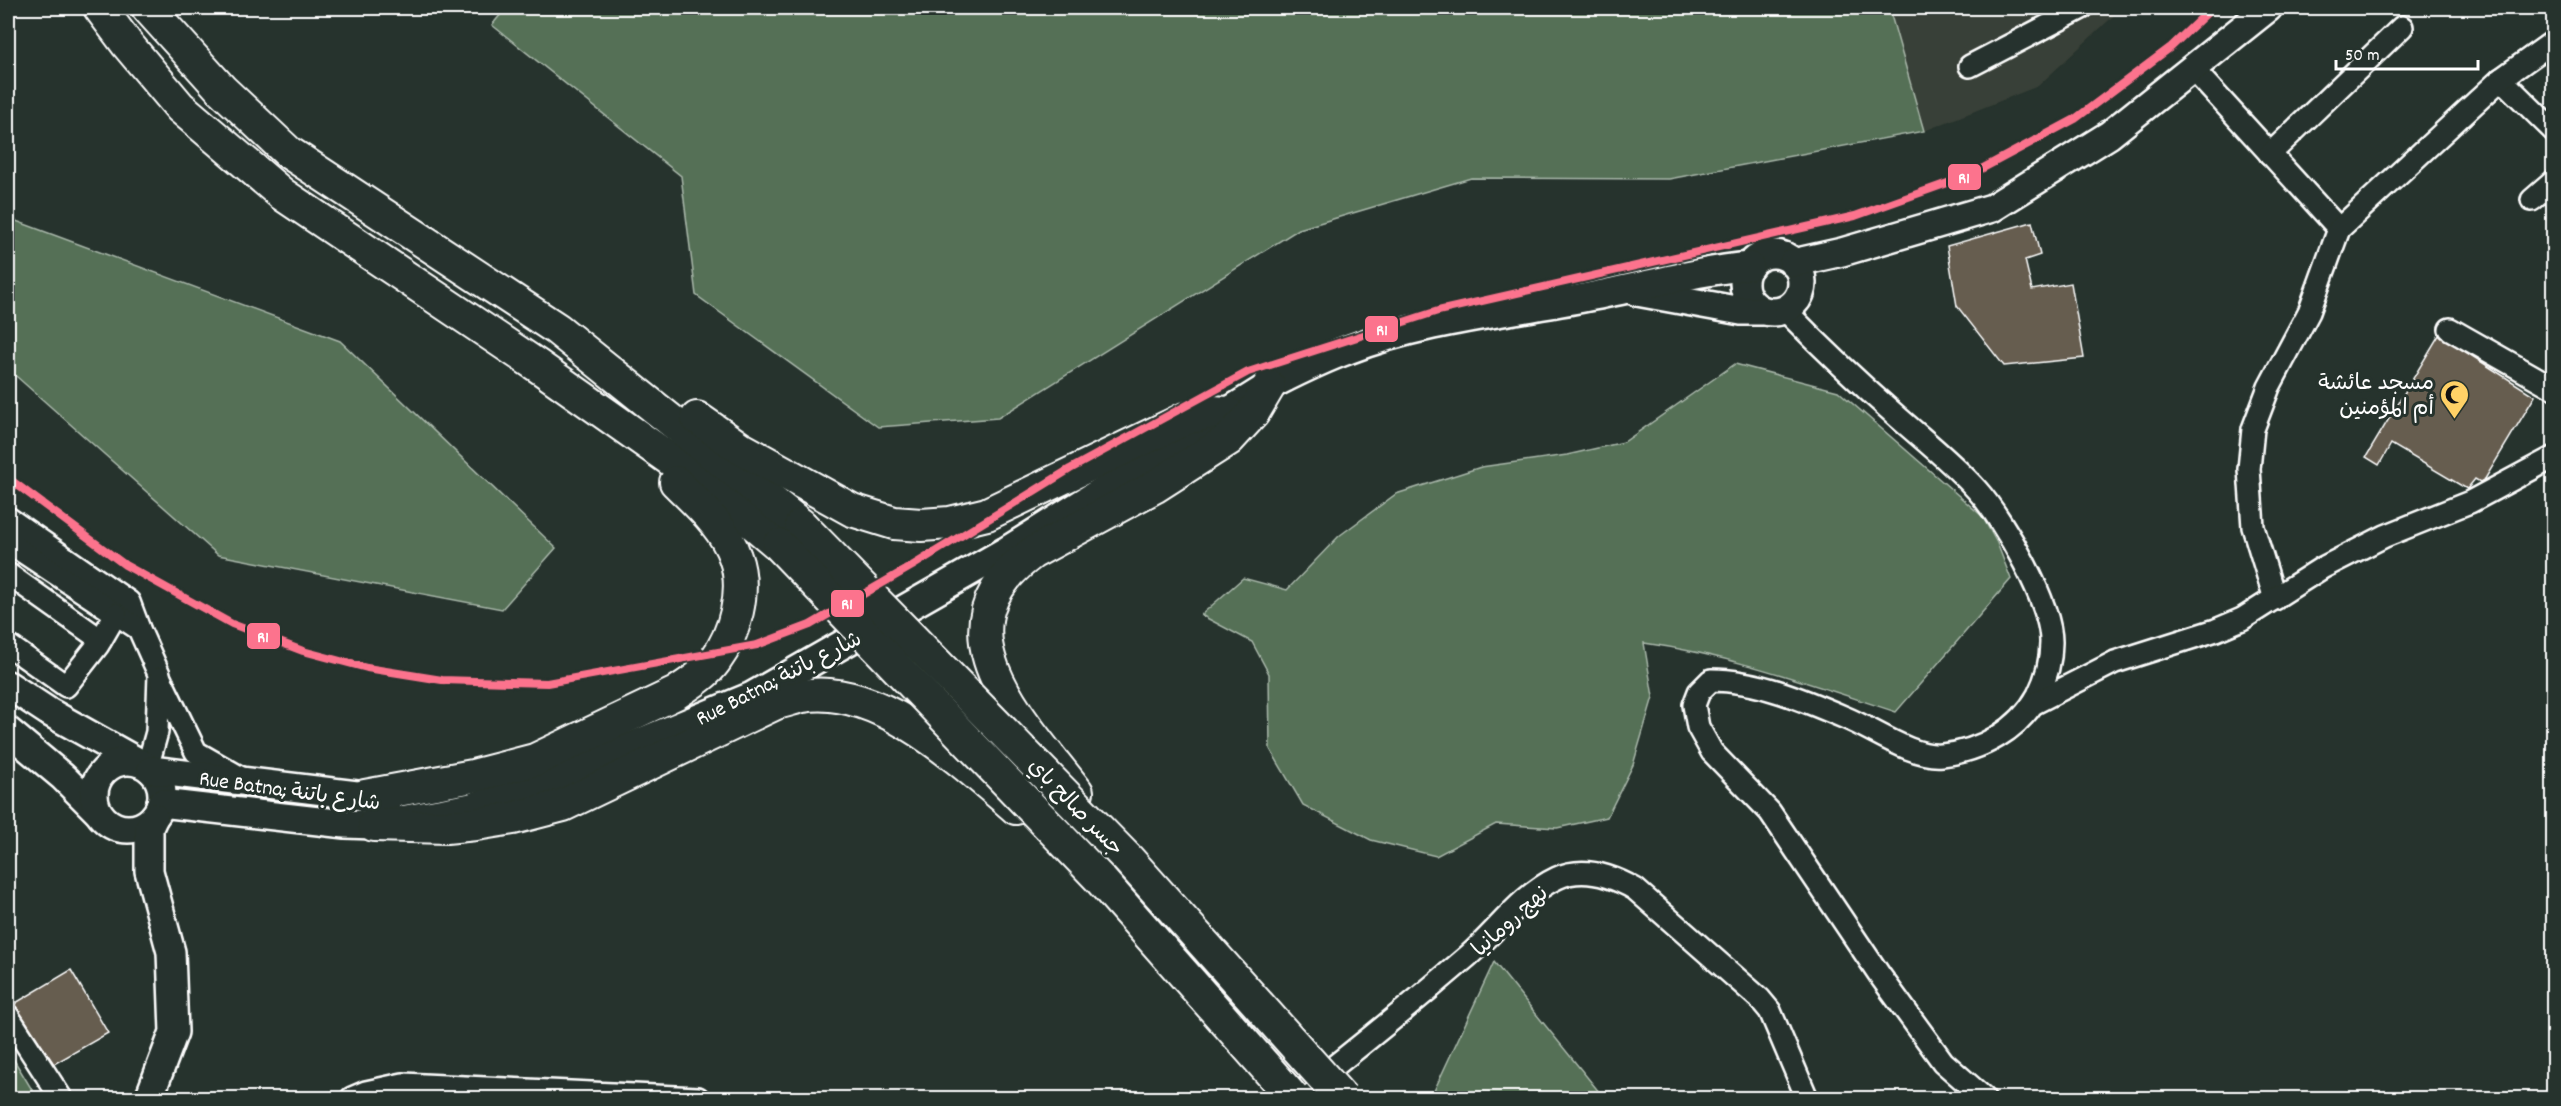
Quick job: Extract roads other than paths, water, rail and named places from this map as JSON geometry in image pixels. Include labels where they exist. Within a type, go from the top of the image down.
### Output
[{"type":"highway","points":[[100,8],[180,107],[282,194],[538,366],[714,491],[790,535]]},
{"type":"highway","points":[[148,8],[222,90],[288,152],[557,329],[626,369],[740,448],[852,510],[894,523],[921,525],[950,523],[987,514],[1185,419],[1212,412],[1228,413]]},
{"type":"highway","points":[[557,329],[790,535],[1294,1098]]},
{"type":"highway","points":[[365,796],[504,769],[535,760],[676,693],[697,679],[714,663],[726,644],[737,612],[740,583],[735,557],[724,535],[707,514],[666,473],[538,366]]},
{"type":"highway","points":[[1128,859],[1006,696],[991,668],[986,647],[985,628],[993,595],[1001,581],[1016,565],[1055,540],[1154,487],[1229,439],[1253,414],[1269,386]]},
{"type":"highway","name":"جسر صالح باي","points":[[790,535],[1128,859],[1342,1098]]},
{"type":"highway","points":[[374,825],[446,827],[513,818],[563,805],[776,703],[804,696],[838,697],[864,704],[897,718],[934,740],[1099,878]]},
{"type":"main road","points":[[1793,263],[1842,252],[1992,208],[2109,135],[2268,8]]},
{"type":"main road","points":[[1627,290],[1741,311],[1774,310],[1797,299],[1801,277],[1793,263],[1787,258],[1771,254],[1763,256],[1750,266],[1744,282],[1744,291],[1748,300],[1774,310]]},
{"type":"main road","name":"Rue Batna; شارع باتنة","points":[[157,810],[374,825],[427,813],[471,807],[539,784],[752,696],[1006,551],[1269,386],[1349,349],[1461,319],[1627,290],[1690,274],[1750,266]]},
{"type":"main road","points":[[8,685],[49,712],[146,767],[160,786],[157,810],[149,828],[149,871],[171,952],[174,1032],[149,1098]]},
{"type":"main road","points":[[8,731],[63,777],[104,818],[149,871]]},
{"type":"main road","points":[[146,767],[129,761],[107,768],[99,776],[94,799],[104,818],[122,829],[134,829],[145,825],[157,810]]},
{"type":"main road","name":"Rue Batna; شارع باتنة","points":[[146,767],[249,783],[365,796],[427,813]]},
{"type":"street","points":[[1970,66],[2046,17],[2082,8]]},
{"type":"street","points":[[2270,154],[2402,27]]},
{"type":"street","points":[[2275,599],[2253,527],[2249,469],[2253,429],[2268,387],[2309,312],[2339,229],[2501,79],[2553,40]]},
{"type":"street","points":[[2192,68],[2339,229]]},
{"type":"street","points":[[2501,79],[2553,131]]},
{"type":"street","points":[[2532,200],[2553,181]]},
{"type":"street","points":[[1774,310],[1829,356],[1977,491],[2008,535],[2044,607],[2052,642],[2047,677],[2033,704]]},
{"type":"street","points":[[2450,329],[2553,388]]},
{"type":"street","points":[[1984,1098],[1943,1062],[1874,968],[1770,812],[1712,752],[1698,727],[1694,705],[1699,692],[1711,680],[1754,685],[1846,718],[1916,751],[1939,756],[1972,750],[2000,736],[2033,704],[2115,662],[2216,630],[2242,619],[2322,568],[2385,536],[2470,502],[2553,457]]},
{"type":"street","points":[[8,518],[129,602],[159,674],[196,752],[249,783]]},
{"type":"street","points":[[8,543],[139,629]]},
{"type":"street","points":[[8,574],[101,640]]},
{"type":"street","points":[[8,645],[66,686],[101,640],[116,614]]},
{"type":"street","points":[[146,767],[157,732],[159,674]]},
{"type":"street","name":"نهج رومانيا","points":[[1294,1098],[1469,955],[1528,898],[1557,878],[1582,873],[1606,876],[1635,889],[1760,999],[1778,1026],[1806,1098]]},
{"type":"street","points":[[8,1016],[61,1098]]},
{"type":"street","points":[[352,1098],[366,1092],[403,1084],[698,1098]]},
{"type":"railway","points":[[8,478],[95,543],[161,587],[198,607],[276,642],[358,666],[400,674],[455,681],[547,683]]},
{"type":"place","name":"مسجد عائشة أم المؤمنين","points":[[2455,420]]}]
